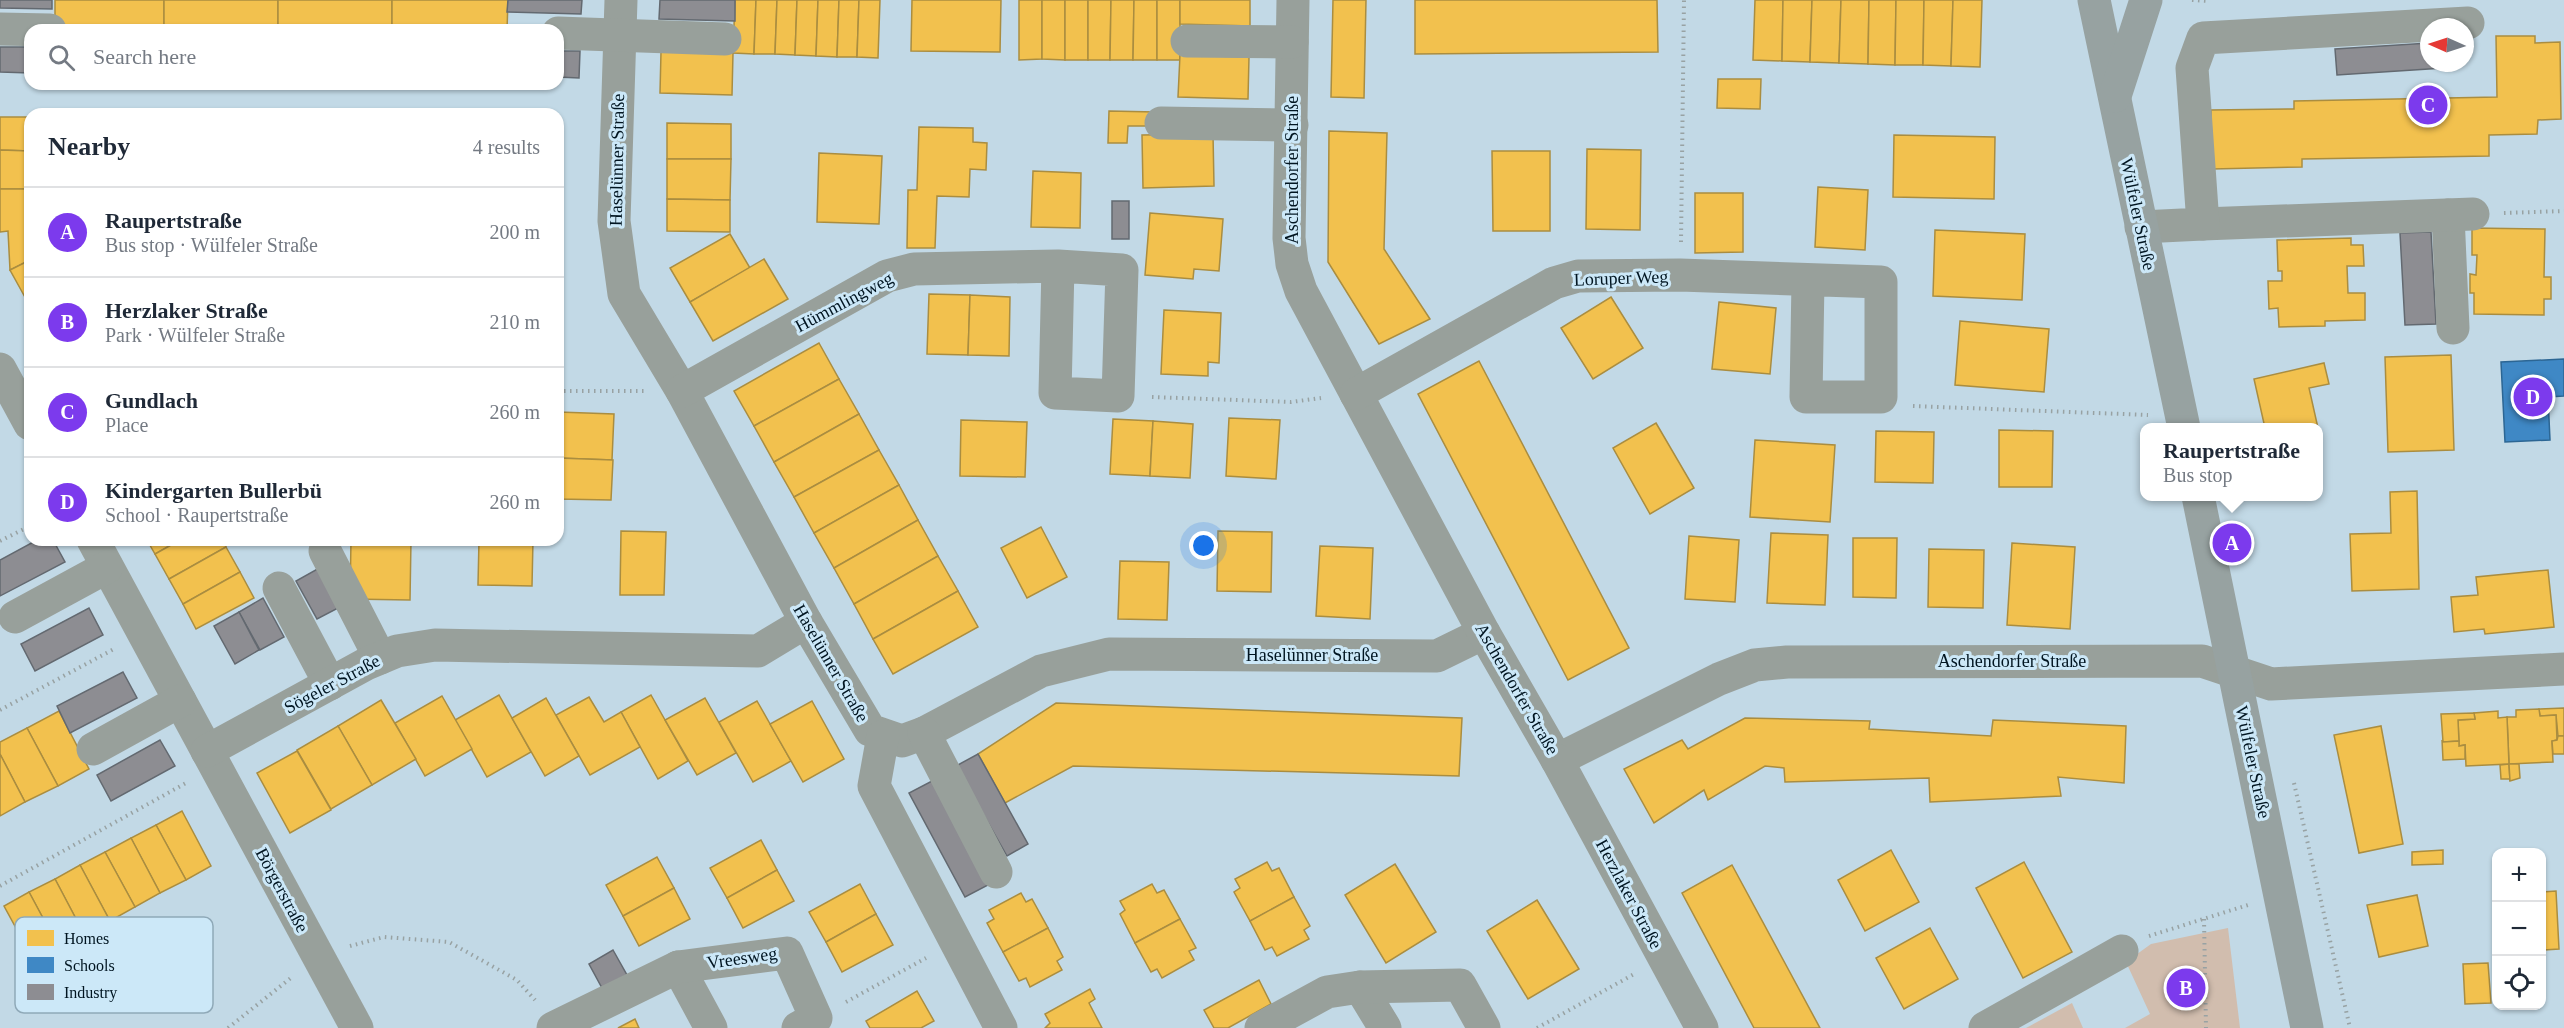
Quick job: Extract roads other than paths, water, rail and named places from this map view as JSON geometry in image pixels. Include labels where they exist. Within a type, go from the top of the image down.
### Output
[{"type":"main road","name":"Wülfeler Straße","points":[[2094,0],[2182,422]]},
{"type":"main road","points":[[2114,98],[2146,0]]},
{"type":"main road","name":"Wülfeler Straße","points":[[2199,501],[2307,1028]]},
{"type":"street","name":"Haselünner Straße","points":[[621,0],[614,221],[624,294],[682,391],[806,622],[870,730],[902,741],[924,733],[1041,671],[1109,654],[1437,656],[1484,633]]},
{"type":"street","name":"Aschendorfer Straße","points":[[1293,0],[1289,238],[1292,264],[1301,291],[1484,633],[1557,760],[1719,679],[1755,665],[1787,662],[2202,661],[2271,684],[2564,669]]},
{"type":"street","points":[[2203,225],[2192,68],[2203,38],[2420,27]]},
{"type":"street","points":[[0,29],[24,29]]},
{"type":"street","points":[[564,33],[725,39]]},
{"type":"street","points":[[1187,41],[1292,42]]},
{"type":"street","points":[[1161,123],[1292,125]]},
{"type":"street","points":[[2141,227],[2461,214],[2453,328]]},
{"type":"street","name":"Hümmlingweg","points":[[682,391],[887,276],[914,269],[1058,266],[1122,270],[1118,396],[1055,393],[1058,266]]},
{"type":"street","name":"Loruper Weg","points":[[1356,394],[1554,283],[1578,276],[1680,275],[1881,282],[1881,397],[1806,396],[1808,281]]},
{"type":"street","points":[[12,373],[24,407]]},
{"type":"street","points":[[326,551],[380,658]]},
{"type":"street","points":[[15,617],[100,553],[212,759]]},
{"type":"street","points":[[279,588],[330,684]]},
{"type":"street","name":"Sögeler Straße","points":[[212,759],[330,684],[397,651],[435,645],[758,651],[806,622]]},
{"type":"street","points":[[93,749],[180,701]]},
{"type":"street","points":[[924,733],[996,872]]},
{"type":"street","points":[[883,736],[873,786],[1001,1028]]},
{"type":"street","name":"Börgerstraße","points":[[212,759],[357,1028]]},
{"type":"street","name":"Herzlaker Straße","points":[[1557,760],[1702,1028]]},
{"type":"street","points":[[1985,1028],[2122,951]]},
{"type":"street","name":"Vreesweg","points":[[556,1027],[678,967],[786,952],[807,1023]]},
{"type":"street","name":"Vreesweg","points":[[678,967],[711,1028]]},
{"type":"street","points":[[1262,1028],[1327,992],[1360,987],[1460,985],[1484,1028]]},
{"type":"street","points":[[1360,987],[1385,1028]]},
{"type":"place","name":"Gundlach","points":[[2428,105]]},
{"type":"place","name":"Kindergarten Bullerbü","points":[[2533,397]]},
{"type":"place","name":"Raupertstraße","points":[[2232,543]]},
{"type":"place","name":"Herzlaker Straße","points":[[2186,988]]}]
